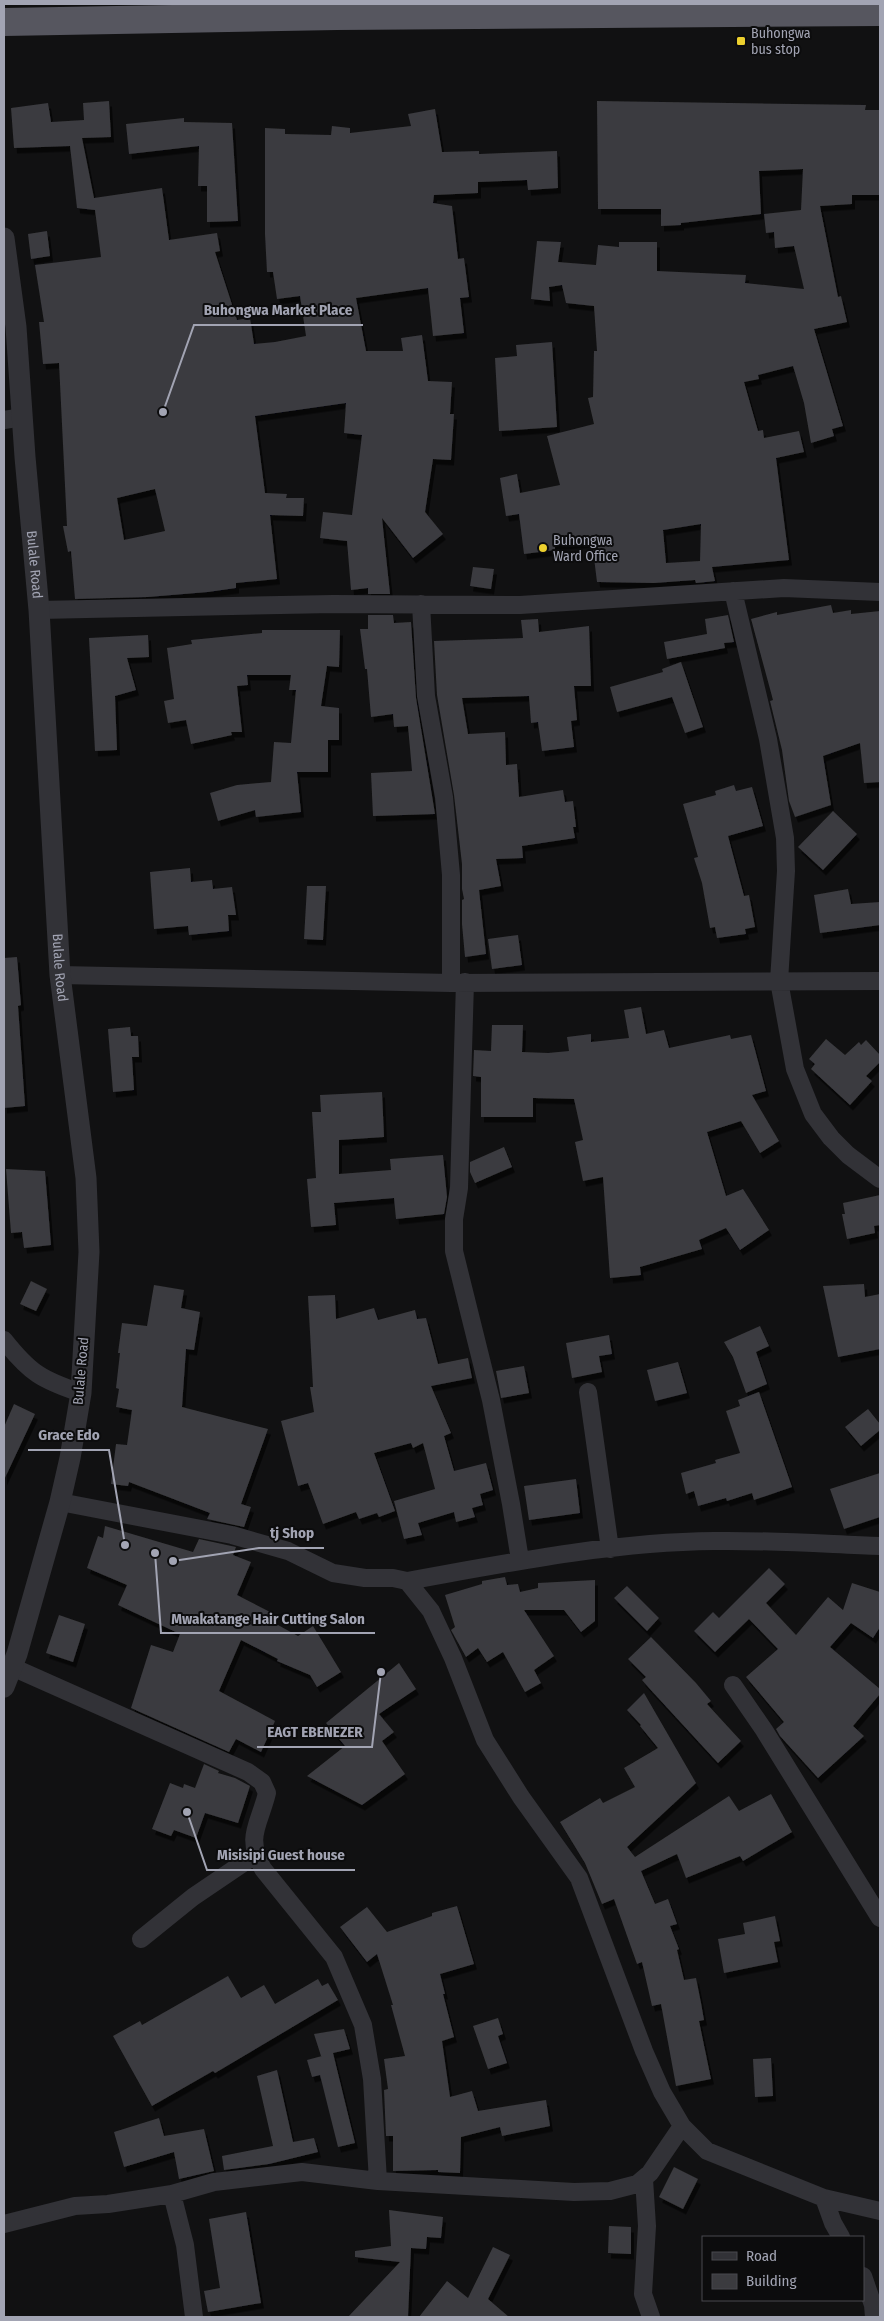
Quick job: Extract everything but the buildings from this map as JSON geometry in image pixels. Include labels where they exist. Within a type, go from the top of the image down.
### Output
[{"type":"highway","points":[[4,22],[396,16],[880,12]]},
{"type":"street","name":"Bulale Road","points":[[4,238],[16,327],[13,418],[26,477],[39,610],[60,975],[86,1178],[89,1252],[81,1393],[60,1502],[11,1655],[4,1688]]},
{"type":"street","points":[[39,610],[324,604],[520,605],[784,588],[880,592]]},
{"type":"street","points":[[733,591],[768,739],[785,838],[786,871],[779,981],[795,1069],[813,1114],[848,1155],[880,1179]]},
{"type":"street","points":[[421,604],[426,696],[444,797],[458,983],[460,1180],[454,1219],[454,1251],[491,1400],[520,1560]]},
{"type":"street","points":[[60,975],[458,983],[597,984],[880,981]]},
{"type":"street","points":[[4,1340],[34,1374],[53,1384],[81,1393]]},
{"type":"street","points":[[588,1392],[610,1549]]},
{"type":"street","points":[[60,1502],[232,1535],[288,1550],[333,1572],[365,1578],[393,1578],[407,1581],[520,1560],[610,1549],[714,1541],[880,1546]]},
{"type":"street","points":[[407,1581],[422,1599],[434,1619],[453,1658],[486,1740],[516,1790],[579,1878],[644,2051],[662,2092],[682,2126],[707,2151],[824,2198],[880,2211]]},
{"type":"street","points":[[11,1655],[248,1772],[262,1782],[267,1793],[256,1826],[253,1844],[256,1855],[263,1868],[334,1957],[363,2025],[372,2079],[378,2181]]},
{"type":"street","points":[[733,1685],[764,1730],[880,1918]]},
{"type":"street","points":[[141,1939],[193,1897],[256,1855]]},
{"type":"street","points":[[4,2224],[75,2206],[108,2204],[172,2194],[214,2182],[294,2173],[336,2175],[378,2181],[574,2192],[610,2191],[637,2184],[644,2179],[659,2162],[682,2126]]},
{"type":"street","points":[[644,2179],[647,2226],[643,2294],[651,2317]]},
{"type":"street","points":[[172,2194],[185,2245],[194,2317]]},
{"type":"street","points":[[824,2198],[840,2236]]},
{"type":"street","points":[[864,2279],[873,2304],[874,2317]]},
{"type":"place","name":"Buhongwa bus stop","points":[[741,41]]},
{"type":"place","name":"Buhongwa Market Place","points":[[163,412]]},
{"type":"place","name":"Buhongwa Ward Office","points":[[543,548]]},
{"type":"place","name":"Grace Edo","points":[[125,1545]]},
{"type":"place","name":"Mwakatange Hair Cutting Salon","points":[[155,1553]]},
{"type":"place","name":"tj Shop","points":[[173,1561]]},
{"type":"place","name":"EAGT EBENEZER","points":[[381,1672]]},
{"type":"place","name":"Misisipi Guest house","points":[[187,1812]]}]
